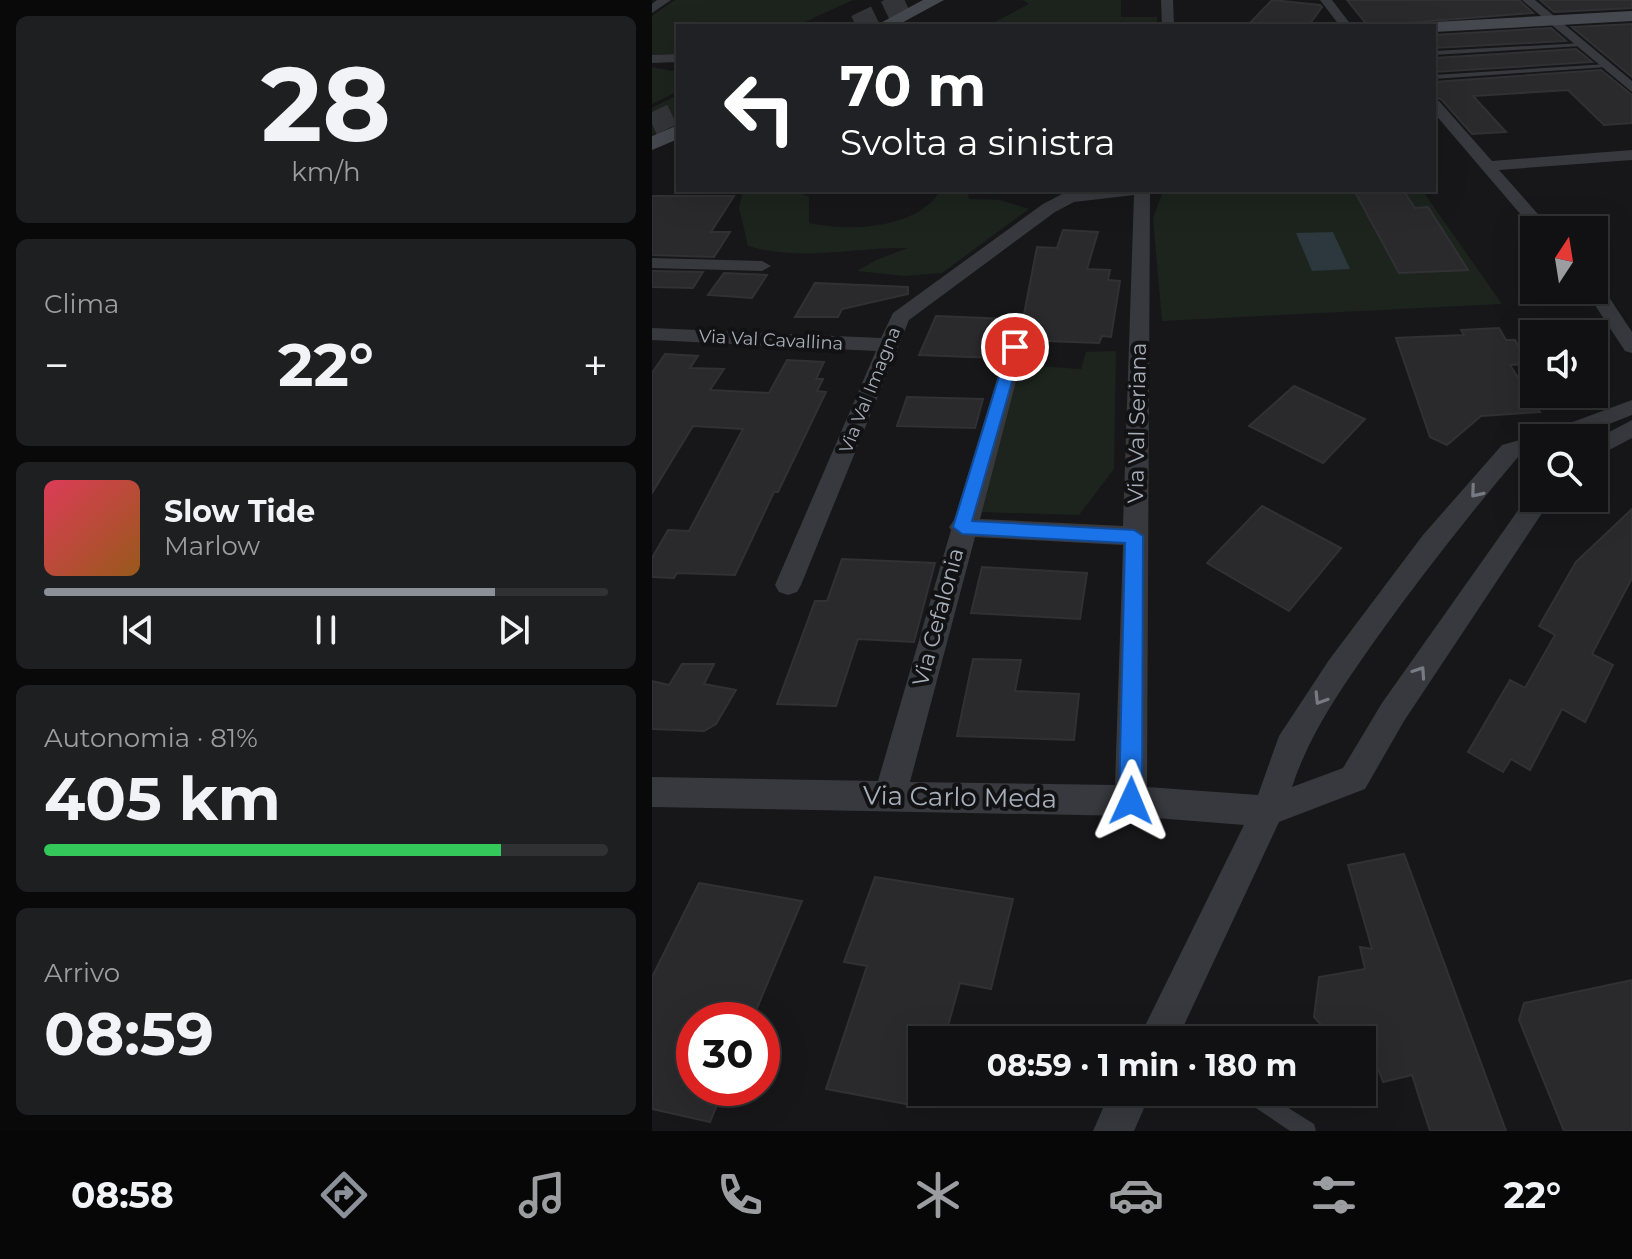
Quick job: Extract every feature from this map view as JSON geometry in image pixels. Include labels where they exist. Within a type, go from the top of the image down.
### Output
[{"type":"street","points":[[652,9],[665,0]]},
{"type":"street","points":[[887,24],[936,0]]},
{"type":"street","points":[[1167,0],[1168,24]]},
{"type":"street","points":[[1326,0],[1344,24]]},
{"type":"street","points":[[1528,0],[1632,88]]},
{"type":"street","points":[[1436,27],[1632,16]]},
{"type":"street","points":[[652,59],[676,58]]},
{"type":"street","points":[[1436,106],[1531,216]]},
{"type":"street","points":[[652,144],[676,132]]},
{"type":"street","points":[[1488,166],[1632,155]]},
{"type":"street","name":"Via Val Imagna","points":[[788,585],[900,317],[1049,208],[1070,197],[1120,192]]},
{"type":"street","name":"Via Val Seriana","points":[[1131,801],[1140,192]]},
{"type":"street","points":[[652,263],[762,266]]},
{"type":"street","points":[[1608,299],[1632,314]]},
{"type":"street","points":[[1605,304],[1632,347]]},
{"type":"street","name":"Via Val Cavallina","points":[[652,334],[890,345]]},
{"type":"street","name":"Via Cefalonia","points":[[890,795],[962,527],[1015,347]]},
{"type":"street","points":[[1595,424],[1632,407]]},
{"type":"street","points":[[1608,442],[1632,428]]},
{"type":"street","points":[[1164,1026],[1268,811],[1290,746],[1339,669],[1432,542],[1510,451],[1520,448]]},
{"type":"street","name":"Via Carlo Meda","points":[[652,792],[1131,801],[1268,811],[1354,779],[1401,700],[1530,512]]},
{"type":"street","points":[[962,527],[1134,536]]},
{"type":"street","points":[[1113,1131],[1125,1106]]},
{"type":"lane","points":[[1436,53],[1581,44]]},
{"type":"lane","points":[[1436,77],[1606,65]]},
{"type":"lane","points":[[1268,1106],[1307,1131]]},
{"type":"shaded area","points":[[675,0],[853,0],[800,24],[676,24],[676,54],[652,55],[652,16]]},
{"type":"shaded area","points":[[1023,0],[1121,0],[1121,17],[1157,17],[1157,24],[991,24],[1029,4]]},
{"type":"shaded area","points":[[652,67],[676,72],[676,92],[652,104]]},
{"type":"shaded area","points":[[676,96],[676,123],[652,135],[652,108]]},
{"type":"shaded area","points":[[728,192],[798,192],[809,197],[809,223],[844,227],[899,220],[916,213],[939,192],[967,192],[969,199],[1000,200],[1029,209],[942,273],[905,276],[857,271],[908,248],[788,253],[748,246],[739,208],[742,194]]},
{"type":"shaded area","points":[[1423,192],[1502,304],[1162,321],[1153,218],[1162,194]]},
{"type":"shaded area","points":[[1333,232],[1350,269],[1312,271],[1296,233]]},
{"type":"shaded area","points":[[1023,351],[1040,351],[1037,366],[1081,369],[1086,352],[1116,351],[1114,469],[1079,515],[981,512]]},
{"type":"building","points":[[1272,0],[1322,7],[1310,24],[1249,24]]},
{"type":"building","points":[[1347,0],[1519,0],[1533,13],[1393,24],[1366,24]]},
{"type":"building","points":[[1540,0],[1632,0],[1632,8],[1554,12]]},
{"type":"building","points":[[1632,24],[1632,77],[1572,27]]},
{"type":"building","points":[[1551,28],[1566,41],[1436,48],[1436,35]]},
{"type":"building","points":[[1576,49],[1592,62],[1436,72],[1436,58]]},
{"type":"building","points":[[1601,70],[1632,95],[1632,123],[1604,125],[1568,90],[1473,96],[1506,132],[1472,134],[1441,99],[1436,98],[1436,82]]},
{"type":"building","points":[[1355,192],[1404,192],[1415,208],[1428,207],[1468,270],[1399,273]]},
{"type":"building","points":[[652,196],[734,196],[711,232],[730,232],[714,257],[652,255]]},
{"type":"building","points":[[1063,230],[1098,232],[1087,269],[1110,270],[1108,280],[1120,281],[1111,337],[1102,336],[1099,343],[1019,340],[1037,247],[1057,248]]},
{"type":"building","points":[[652,271],[703,272],[693,288],[652,287]]},
{"type":"building","points":[[724,273],[767,275],[752,298],[708,295]]},
{"type":"building","points":[[815,283],[908,287],[908,294],[842,309],[838,317],[795,317]]},
{"type":"building","points":[[936,316],[1008,319],[996,358],[919,355]]},
{"type":"building","points":[[1499,328],[1506,340],[1515,340],[1520,349],[1520,364],[1510,365],[1520,381],[1520,408],[1537,408],[1540,412],[1481,416],[1447,445],[1430,437],[1396,338],[1464,335],[1461,330]]},
{"type":"building","points":[[665,354],[698,356],[690,368],[724,369],[710,390],[769,393],[787,360],[824,362],[816,379],[823,379],[817,391],[826,392],[735,575],[677,573],[674,578],[652,577],[652,558],[668,530],[689,531],[743,429],[693,426],[652,493],[652,373]]},
{"type":"building","points":[[1294,386],[1365,419],[1323,463],[1249,426]]},
{"type":"building","points":[[907,397],[983,399],[975,428],[897,426]]},
{"type":"building","points":[[1262,506],[1341,548],[1289,611],[1207,563]]},
{"type":"building","points":[[1632,509],[1632,578],[1592,654],[1613,665],[1585,722],[1562,709],[1530,770],[1511,759],[1503,772],[1468,752],[1510,680],[1525,688],[1555,635],[1539,626],[1576,562]]},
{"type":"building","points":[[842,559],[935,563],[914,642],[858,639],[836,706],[777,704],[815,601],[827,601]]},
{"type":"building","points":[[982,567],[1087,573],[1080,619],[971,613]]},
{"type":"building","points":[[973,659],[1021,660],[1015,691],[1079,694],[1074,740],[957,736]]},
{"type":"building","points":[[682,664],[714,664],[704,684],[736,690],[716,724],[704,731],[652,729],[652,681],[669,685]]},
{"type":"building","points":[[1404,854],[1506,1131],[1430,1131],[1412,1075],[1383,1082],[1376,1063],[1376,1026],[1322,1026],[1314,1017],[1319,977],[1365,969],[1360,947],[1372,949],[1348,865]]},
{"type":"building","points":[[875,877],[1013,899],[991,989],[960,983],[948,1026],[908,1026],[908,1104],[826,1089],[867,966],[844,962]]},
{"type":"building","points":[[699,883],[802,901],[760,1002],[676,1002],[676,1106],[717,1106],[710,1122],[652,1109],[652,977]]},
{"type":"building","points":[[1632,980],[1632,1131],[1564,1131],[1519,1020],[1524,1003]]},
{"type":"tunnel","points":[[860,24],[910,0]]},
{"type":"tunnel","points":[[652,124],[676,113]]},
{"type":"route","points":[[1015,347],[962,527],[1134,536],[1131,801]]}]
